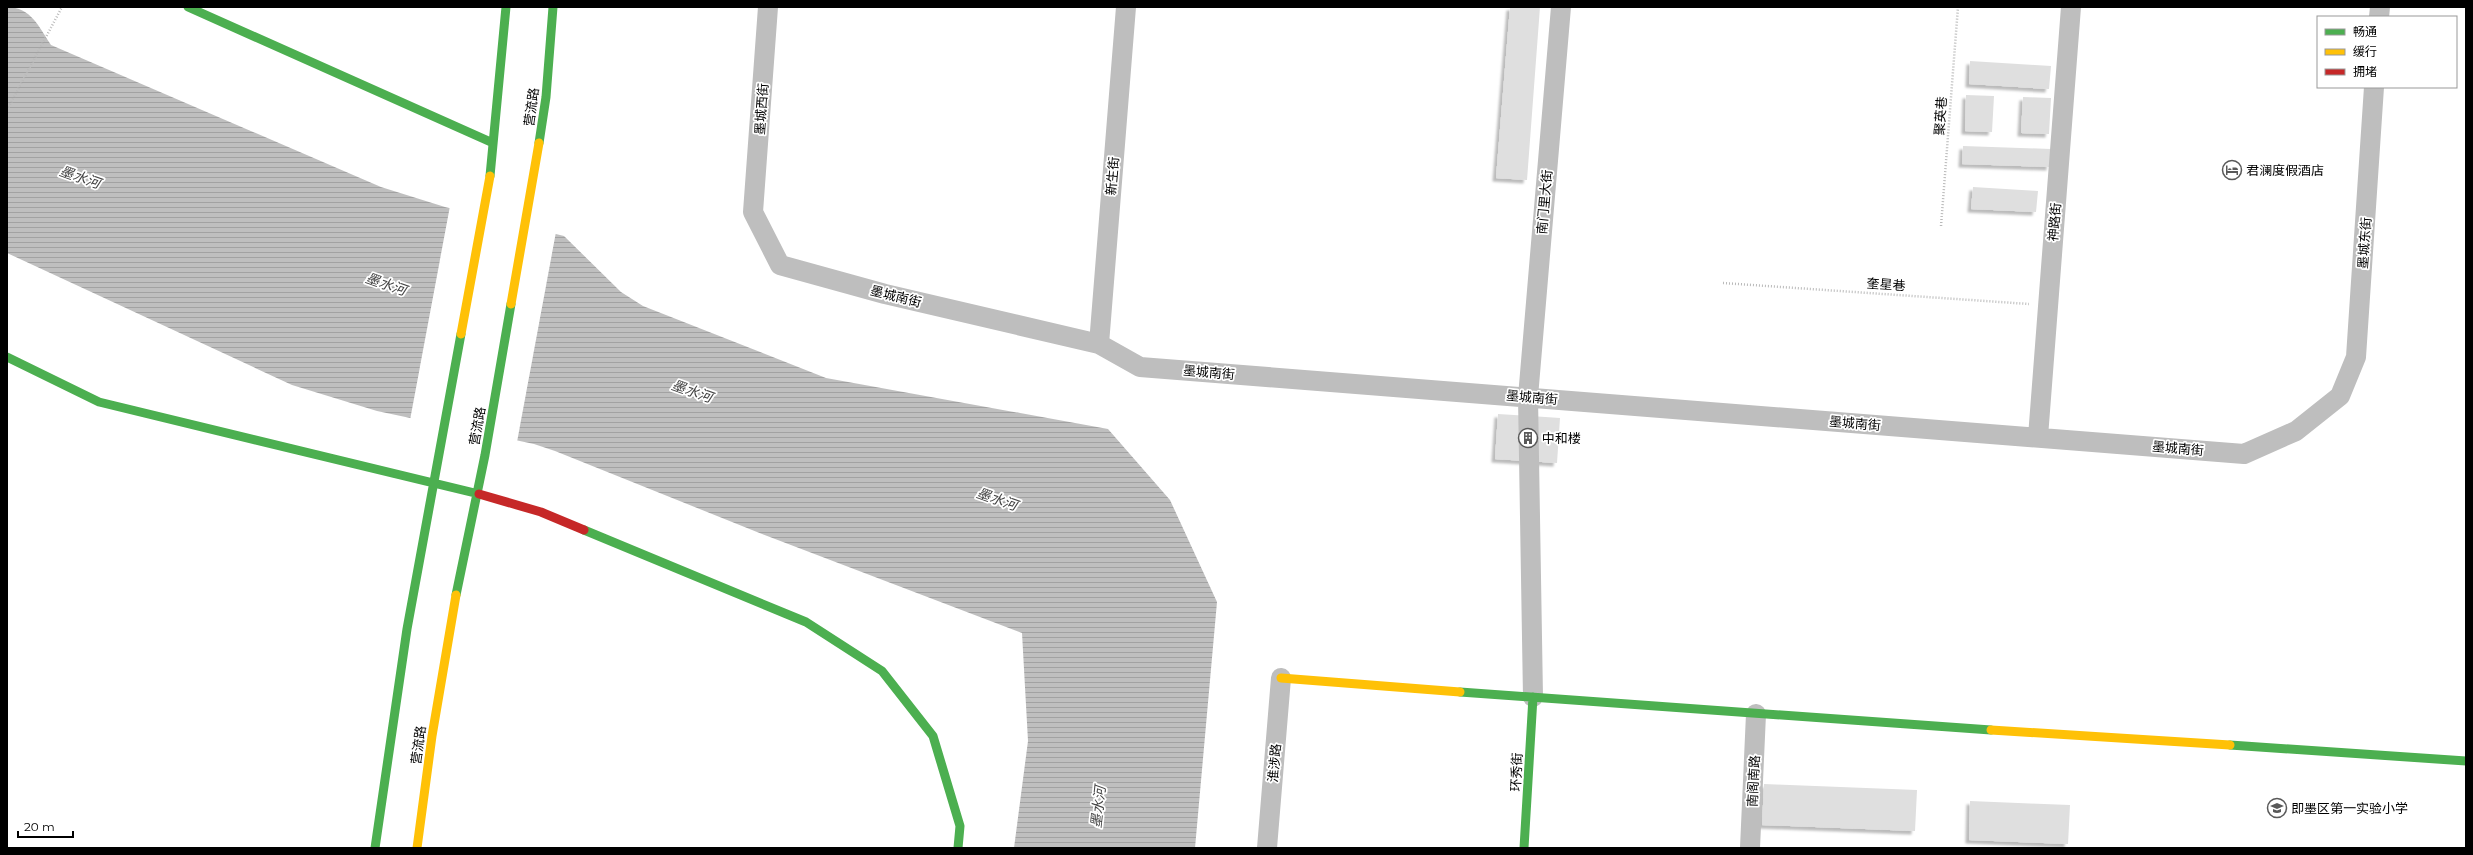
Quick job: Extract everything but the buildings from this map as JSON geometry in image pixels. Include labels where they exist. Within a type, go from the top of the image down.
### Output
[{"type":"street","points":[[188,7],[493,143]]},
{"type":"street","points":[[375,848],[407,629],[489,184],[506,7]]},
{"type":"street","name":"营流路","points":[[417,848],[438,705],[485,455],[530,196],[546,97],[553,7]]},
{"type":"street","name":"墨城西街","points":[[753,212],[768,7]]},
{"type":"street","name":"新生街","points":[[1099,344],[1126,7]]},
{"type":"street","name":"南门里大街","points":[[1533,697],[1528,397],[1561,7]]},
{"type":"street","name":"神路街","points":[[2038,437],[2071,7]]},
{"type":"street","name":"墨城东街","points":[[2340,396],[2356,358],[2374,88]]},
{"type":"street","name":"墨城南街","points":[[753,212],[780,265],[885,294],[1099,344],[1140,366],[2244,454],[2296,431],[2340,396]]},
{"type":"street","points":[[7,357],[99,402],[477,493],[541,512],[806,622],[882,671],[933,736],[960,826],[958,848]]},
{"type":"street","points":[[1281,678],[1756,714],[2466,761]]},
{"type":"street","name":"淮涉路","points":[[1267,848],[1281,678]]},
{"type":"street","name":"环秀街","points":[[1524,848],[1533,697]]},
{"type":"street","name":"南阁南路","points":[[1750,848],[1756,714]]},
{"type":"path","points":[[7,110],[62,7]]},
{"type":"path","name":"聚英巷","points":[[1941,226],[1958,7]]},
{"type":"path","name":"奎星巷","points":[[1723,283],[2048,305]]},
{"type":"water","name":"墨水河","points":[[7,7],[22,10],[34,19],[51,45],[381,187],[445,207],[564,236],[621,292],[643,306],[826,378],[1108,429],[1170,500],[1217,602],[1195,848],[1014,848],[1028,741],[1022,633],[757,532],[555,451],[534,444],[377,411],[292,385],[7,253]]},
{"type":"pier","points":[[450,206],[556,232],[517,442],[410,420]]},
{"type":"traffic: fast","points":[[188,7],[493,143]]},
{"type":"traffic: fast","points":[[490,176],[506,7]]},
{"type":"traffic: fast","points":[[539,143],[546,97],[553,7]]},
{"type":"traffic: fast","points":[[456,595],[485,455],[511,304]]},
{"type":"traffic: fast","points":[[375,848],[407,629],[461,334]]},
{"type":"traffic: fast","points":[[7,357],[99,402],[479,494]]},
{"type":"traffic: fast","points":[[584,530],[806,622],[882,671],[933,736],[960,826],[958,848]]},
{"type":"traffic: fast","points":[[1460,692],[1991,730]]},
{"type":"traffic: fast","points":[[1524,848],[1533,697]]},
{"type":"traffic: fast","points":[[2230,745],[2466,761]]},
{"type":"traffic: slow","points":[[511,304],[539,143]]},
{"type":"traffic: slow","points":[[461,334],[490,176]]},
{"type":"traffic: slow","points":[[417,848],[432,736],[456,595]]},
{"type":"traffic: slow","points":[[1281,678],[1460,692]]},
{"type":"traffic: slow","points":[[1991,730],[2230,745]]},
{"type":"traffic: jam","points":[[479,494],[541,512],[584,530]]},
{"type":"place","name":"君澜度假酒店","points":[[2232,170]]},
{"type":"place","name":"中和楼","points":[[1528,438]]},
{"type":"place","name":"即墨区第一实验小学","points":[[2277,808]]}]
